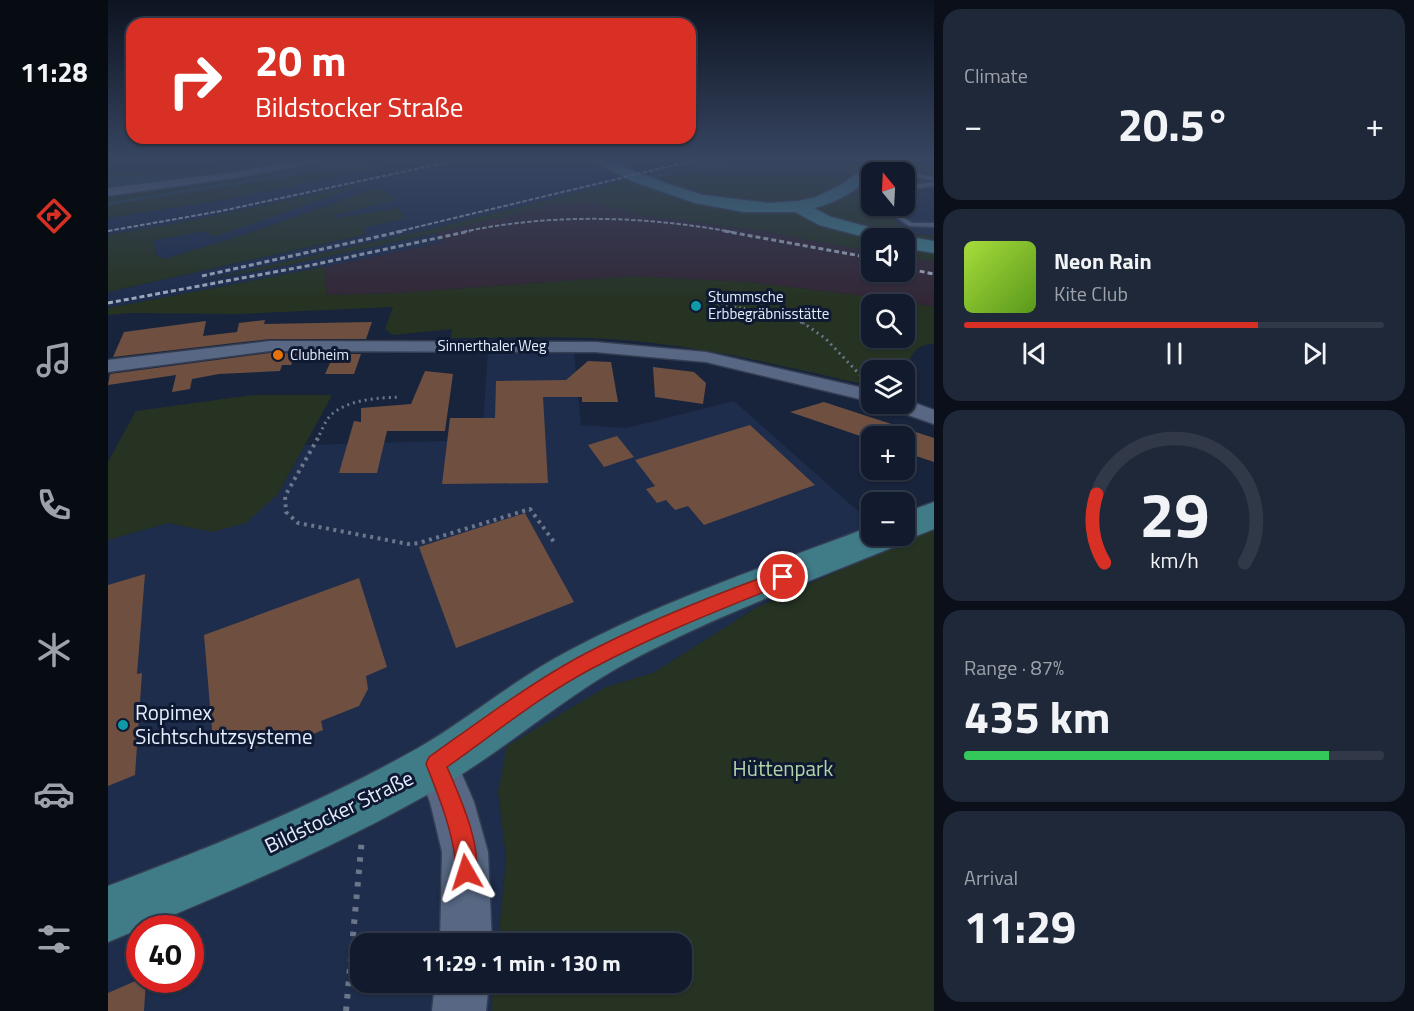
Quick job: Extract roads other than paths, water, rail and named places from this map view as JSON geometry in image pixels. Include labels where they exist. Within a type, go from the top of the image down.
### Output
[{"type":"main road","points":[[759,207],[825,221],[861,231]]},
{"type":"main road","points":[[805,207],[825,221]]},
{"type":"main road","points":[[807,207],[855,230]]},
{"type":"main road","points":[[915,244],[934,247]]},
{"type":"main road","points":[[915,523],[934,515]]},
{"type":"main road","name":"Bildstocker Straße","points":[[108,914],[202,877],[357,808],[436,764],[528,698],[584,664],[662,627],[861,545]]},
{"type":"street","name":"Sinnerthaler Weg","points":[[108,366],[270,346],[594,347],[706,357],[861,386]]},
{"type":"street","points":[[915,410],[934,417]]},
{"type":"street","points":[[436,764],[452,802],[465,852],[466,933]]},
{"type":"street","points":[[459,1011],[461,993]]},
{"type":"lane","points":[[898,216],[911,225],[934,225]]},
{"type":"railway","points":[[108,231],[239,207]]},
{"type":"railway","points":[[396,232],[499,207]]},
{"type":"railway","points":[[463,232],[563,219],[632,220],[732,232]]},
{"type":"railway","points":[[202,276],[403,231]]},
{"type":"railway","points":[[108,303],[312,265],[470,231]]},
{"type":"railway","points":[[724,231],[861,256]]},
{"type":"railway","points":[[915,270],[934,274]]},
{"type":"place","name":"Stummsche Erbbegräbnisstätte","points":[[696,306]]},
{"type":"place","name":"Clubheim","points":[[278,355]]},
{"type":"place","name":"Ropimex Sichtschutzsysteme","points":[[123,725]]},
{"type":"park label","name":"Hüttenpark","points":[[783,769]]}]
